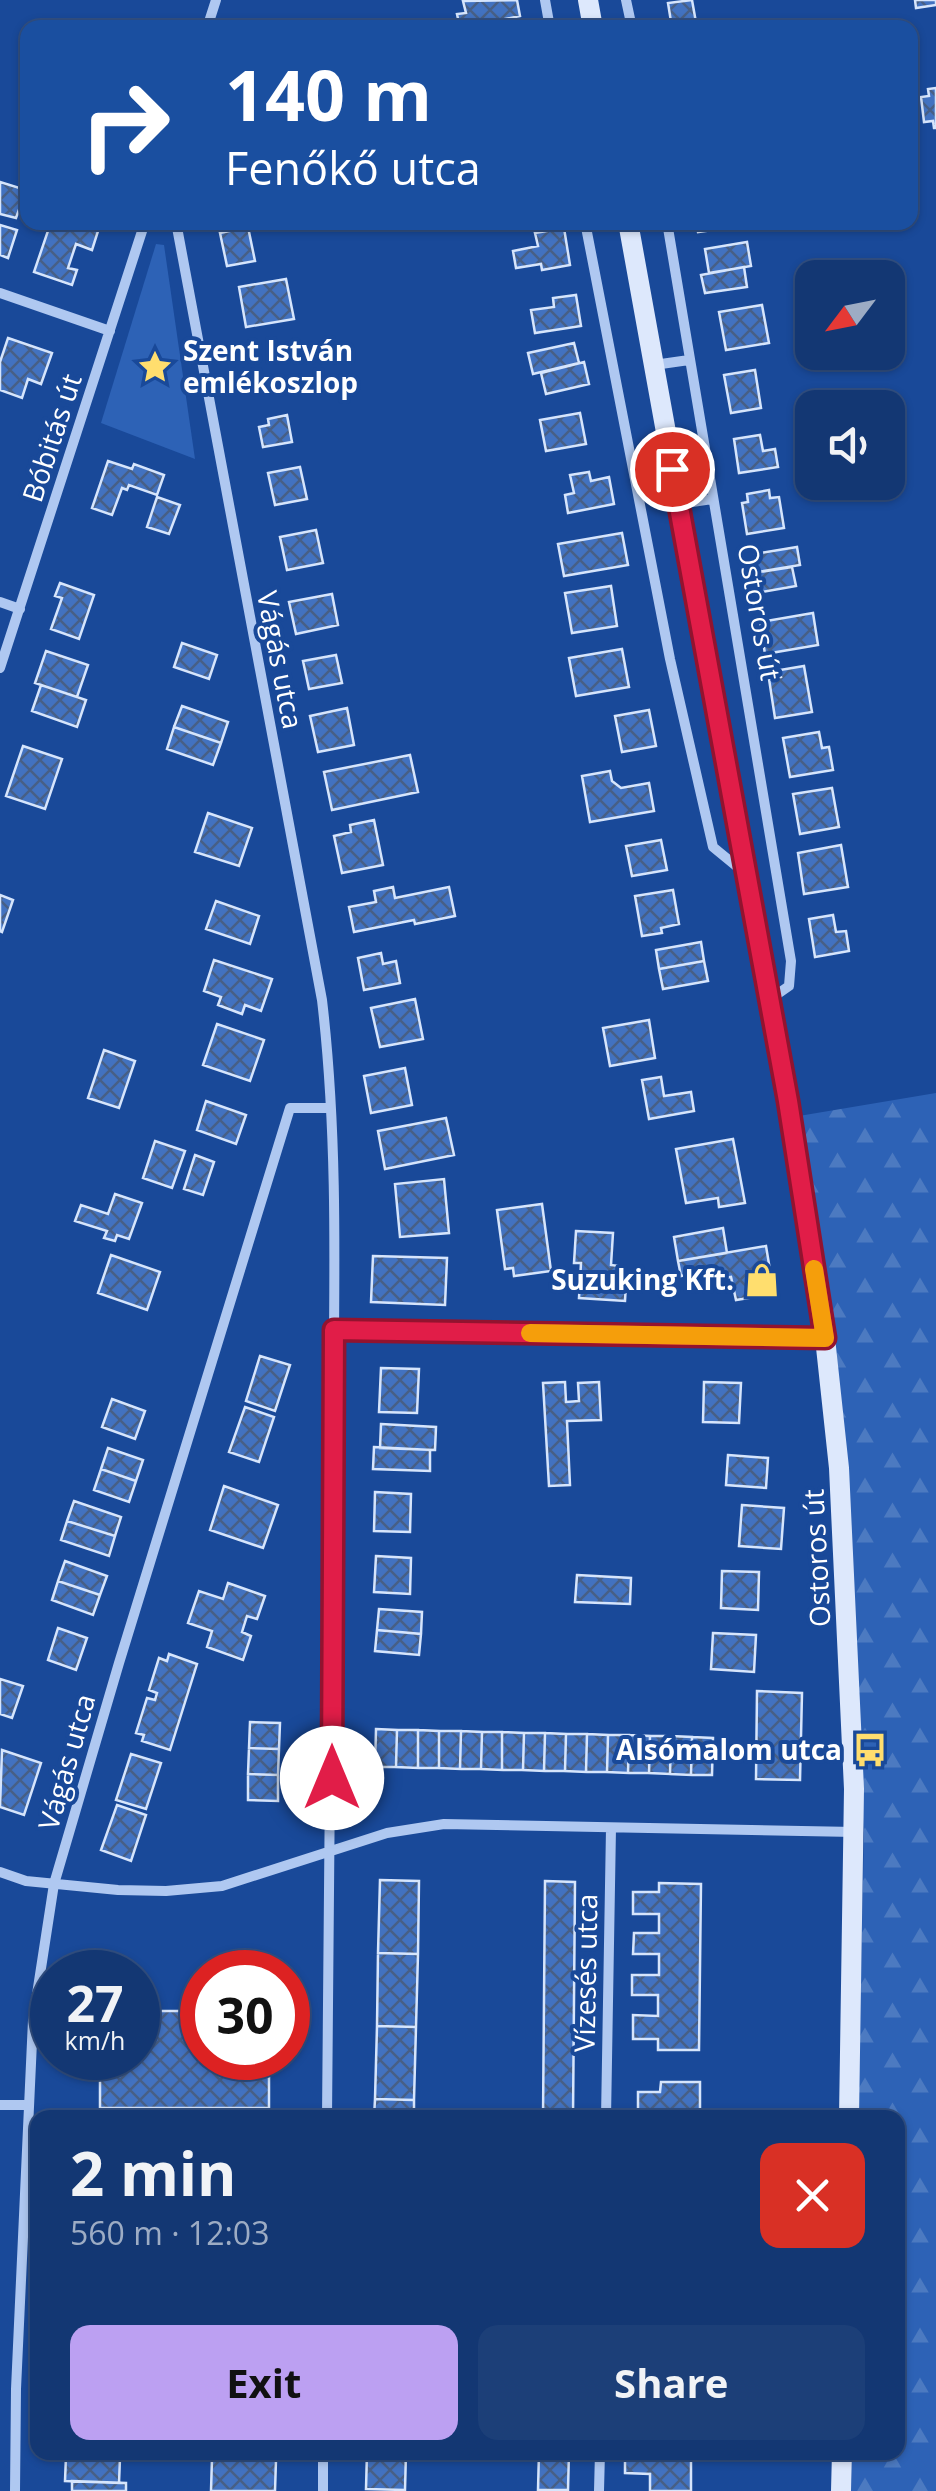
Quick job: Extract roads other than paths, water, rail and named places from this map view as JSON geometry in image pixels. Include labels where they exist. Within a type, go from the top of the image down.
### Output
[{"type":"main road","name":"Ostoros út","points":[[629,230],[825,1338],[847,1594],[856,1832],[849,2110]]},
{"type":"main road","points":[[841,2491],[842,2460]]},
{"type":"street","name":"Bóbitás út","points":[[0,668],[142,230]]},
{"type":"street","name":"Vágás utca","points":[[178,230],[322,1000],[330,1062],[334,1330],[327,2110]]},
{"type":"street","points":[[587,230],[670,659],[712,847],[743,871]]},
{"type":"street","name":"Ostoros út","points":[[668,230],[790,962],[789,986],[768,1001]]},
{"type":"street","points":[[0,293],[110,331]]},
{"type":"street","points":[[653,365],[689,360]]},
{"type":"street","points":[[678,504],[712,499]]},
{"type":"street","points":[[0,602],[20,609]]},
{"type":"street","name":"Vágás utca","points":[[15,2491],[33,2020],[54,1884],[118,1663],[290,1108],[330,1108]]},
{"type":"street","points":[[334,1330],[825,1338]]},
{"type":"street","points":[[0,1872],[26,1881],[54,1884],[166,1891],[222,1886],[387,1833],[444,1824],[856,1832]]},
{"type":"street","name":"Vízesés utca","points":[[606,2110],[611,1828]]},
{"type":"street","points":[[0,2105],[28,2105]]},
{"type":"street","points":[[323,2460],[323,2491]]},
{"type":"street","points":[[599,2491],[600,2460]]},
{"type":"place","name":"Szent István emlékoszlop","points":[[155,367]]},
{"type":"place","name":"Suzuking Kft.","points":[[762,1280]]},
{"type":"place","name":"Alsómalom utca","points":[[870,1750]]}]
